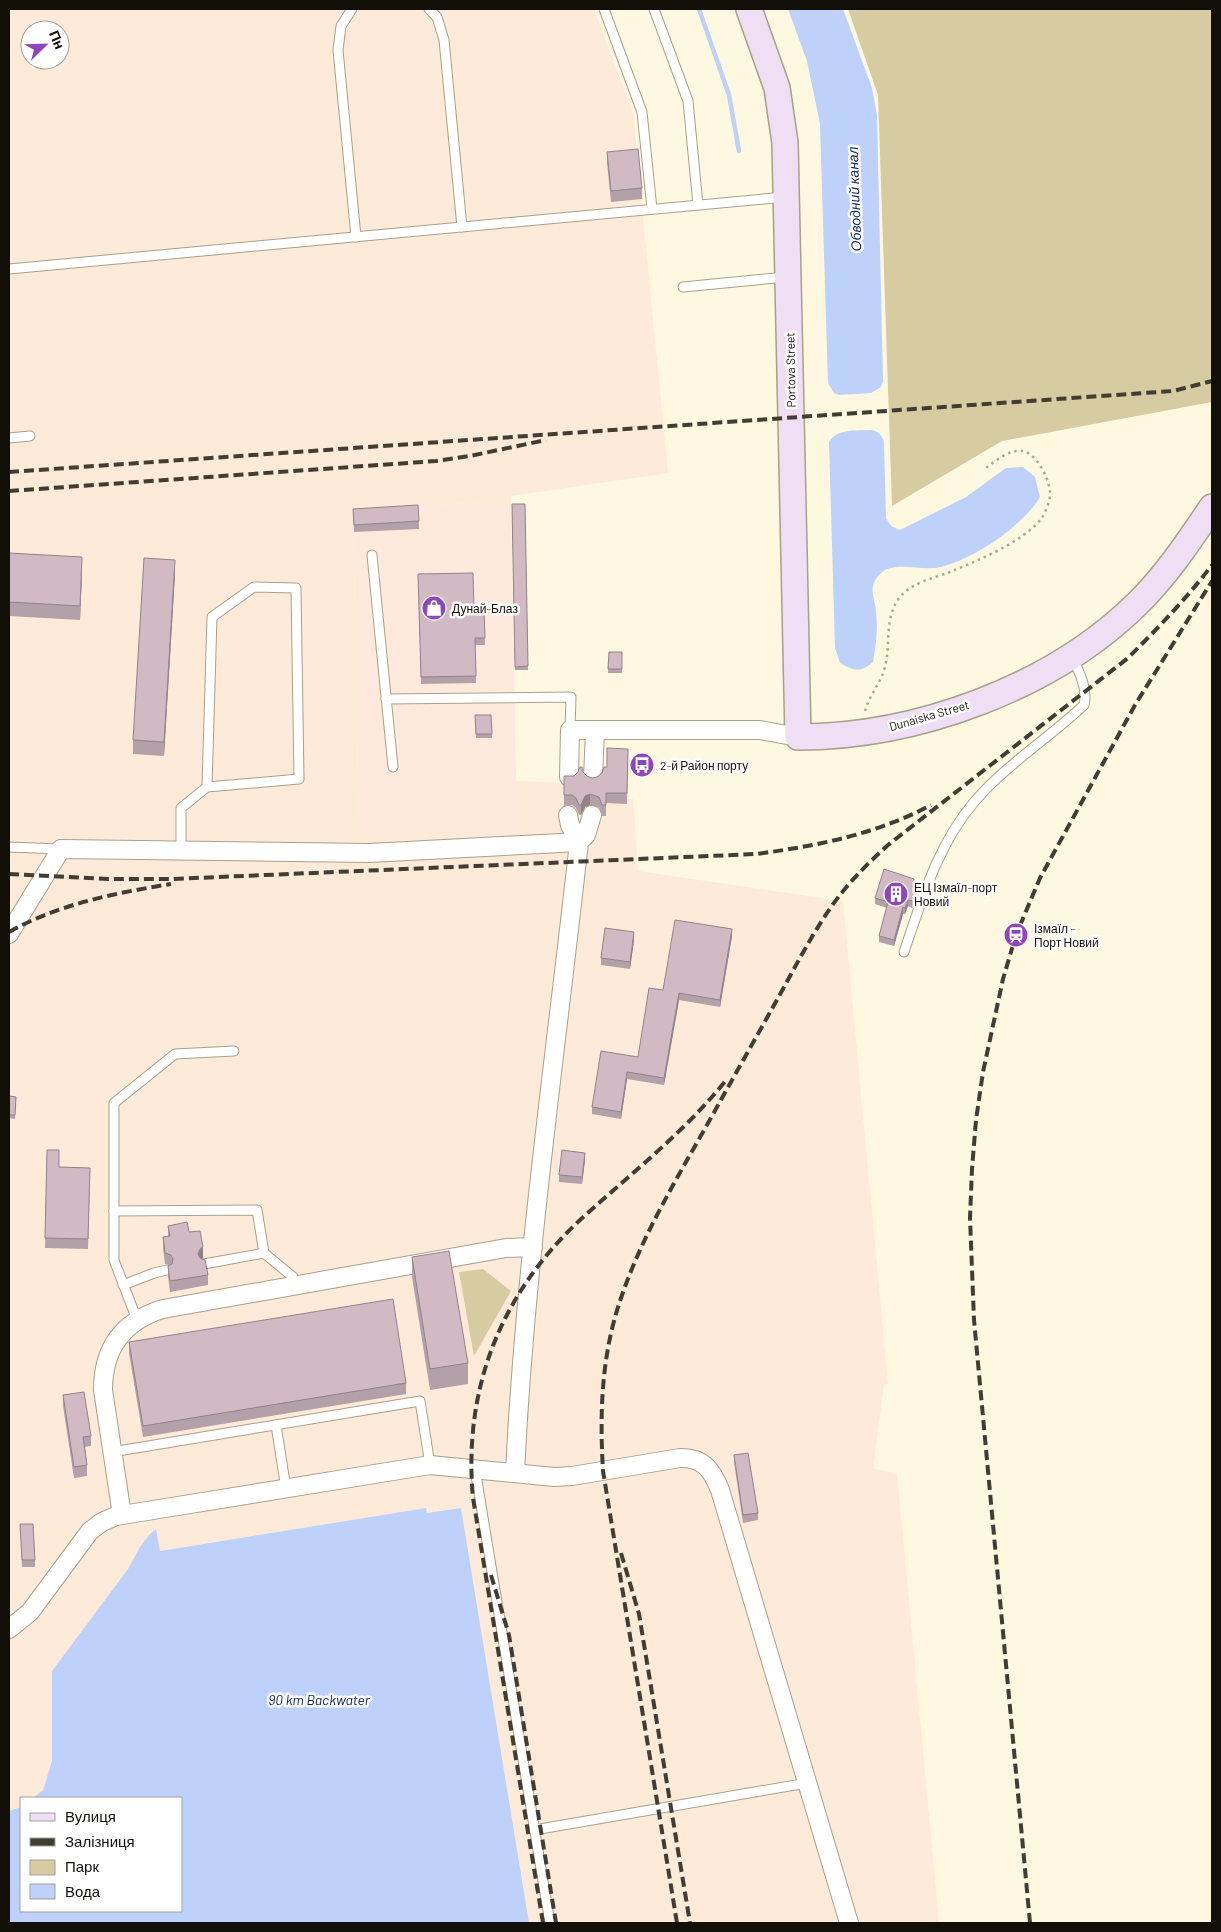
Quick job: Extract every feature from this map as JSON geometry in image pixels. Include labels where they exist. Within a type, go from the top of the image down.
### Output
[{"type":"street","name":"Portova Street","points":[[749,9],[771,70],[781,106],[786,143],[798,737]]},
{"type":"street","name":"Dunaiska Street","points":[[570,730],[760,730],[798,737],[824,737],[902,725],[969,705],[1034,678],[1072,656],[1113,626],[1137,604],[1178,556],[1212,507]]},
{"type":"street","points":[[569,777],[570,730]]},
{"type":"street","points":[[594,778],[595,730]]},
{"type":"street","points":[[515,1473],[523,1343],[579,842],[570,825],[568,815]]},
{"type":"street","points":[[9,934],[61,849],[369,853],[579,842],[586,835],[592,816]]},
{"type":"street","points":[[122,1515],[103,1390],[105,1364],[116,1340],[137,1320],[163,1309],[506,1248],[533,1247]]},
{"type":"street","points":[[9,1629],[30,1612],[96,1526],[109,1518],[430,1465],[554,1477],[572,1476],[689,1458],[705,1464],[712,1472],[720,1490],[849,1923]]},
{"type":"lane","points":[[352,9],[341,26],[338,50],[356,237]]},
{"type":"lane","points":[[429,9],[437,17],[444,40],[462,227]]},
{"type":"lane","points":[[604,9],[642,112],[652,209]]},
{"type":"lane","points":[[654,9],[688,101],[698,205]]},
{"type":"lane","points":[[9,269],[787,197]]},
{"type":"lane","points":[[683,287],[788,277]]},
{"type":"lane","points":[[9,438],[30,436]]},
{"type":"lane","points":[[372,555],[393,767]]},
{"type":"lane","points":[[181,850],[181,808],[208,787],[299,779],[296,588],[254,587],[212,617],[208,787]]},
{"type":"lane","points":[[904,952],[931,872],[951,835],[975,802],[1006,770],[1084,705],[1086,698],[1083,685],[1072,656]]},
{"type":"lane","points":[[386,699],[571,697],[570,730]]},
{"type":"lane","points":[[9,847],[61,849]]},
{"type":"lane","points":[[137,1320],[114,1260],[114,1103],[175,1054],[234,1051]]},
{"type":"lane","points":[[114,1211],[257,1210],[264,1253],[293,1277],[295,1285]]},
{"type":"lane","points":[[204,1264],[264,1253]]},
{"type":"lane","points":[[123,1285],[167,1270]]},
{"type":"lane","points":[[112,1452],[420,1401],[430,1465]]},
{"type":"lane","points":[[276,1425],[286,1488]]},
{"type":"lane","points":[[475,1469],[550,1923]]},
{"type":"lane","points":[[534,1830],[807,1783]]},
{"type":"path","points":[[865,732],[867,702],[884,671],[893,606],[902,594],[912,587],[972,563],[1008,545],[1027,532],[1041,519],[1047,507],[1050,492],[1046,478],[1039,465],[1028,453],[1018,450],[1012,452],[984,470]]},
{"type":"shaded area","points":[[9,9],[594,9],[633,114],[668,473],[511,496],[511,500],[353,511],[359,835],[517,829],[516,781],[564,783],[607,778],[607,758],[655,760],[655,771],[628,770],[627,799],[633,799],[638,871],[843,901],[888,1384],[884,1384],[873,1469],[897,1473],[939,1923],[529,1923],[461,1508],[427,1513],[426,1508],[160,1551],[156,1529],[140,1547],[128,1569],[52,1671],[52,1761],[43,1790],[34,1797],[20,1797],[20,1807],[9,1811]]},
{"type":"shaded area","name":"Дунай-Блаз","points":[[511,500],[517,829],[359,836],[353,511]]},
{"type":"green space","points":[[848,9],[1212,9],[1212,402],[1002,441],[892,506],[878,95]]},
{"type":"green space","points":[[483,1269],[511,1291],[474,1356],[459,1272]]},
{"type":"water","name":"Обводний канал","points":[[788,9],[843,9],[872,88],[877,115],[883,381],[881,387],[871,393],[839,395],[834,393],[828,383],[820,124],[807,61]]},
{"type":"water","points":[[872,430],[880,434],[884,442],[886,518],[891,526],[900,530],[966,497],[1006,468],[1023,467],[1035,477],[1040,497],[1010,530],[968,557],[941,567],[894,567],[880,574],[875,581],[873,589],[877,625],[873,662],[857,670],[840,663],[835,648],[829,442],[842,432]]},
{"type":"water","name":"90 km Backwater","points":[[426,1508],[427,1513],[461,1508],[529,1923],[9,1923],[9,1811],[20,1807],[20,1912],[182,1912],[182,1797],[34,1797],[43,1790],[52,1761],[52,1671],[128,1569],[140,1547],[156,1529],[160,1551]]},
{"type":"building","points":[[638,149],[642,188],[611,191],[607,152]]},
{"type":"building","points":[[512,504],[525,504],[528,666],[515,667]]},
{"type":"building","points":[[418,505],[419,521],[354,525],[353,509]]},
{"type":"building","points":[[9,553],[82,557],[80,606],[9,602]]},
{"type":"building","points":[[144,558],[175,560],[164,742],[133,740]]},
{"type":"building","points":[[473,573],[474,611],[484,610],[485,638],[475,638],[476,676],[421,677],[418,574]]},
{"type":"building","points":[[609,652],[622,652],[622,669],[608,669]]},
{"type":"building","points":[[475,715],[491,715],[492,734],[476,734]]},
{"type":"building","points":[[607,748],[628,749],[627,793],[606,793],[606,805],[602,805],[599,797],[590,794],[585,796],[581,805],[572,795],[564,795],[564,776],[574,776],[580,767],[582,767],[583,772],[587,776],[592,778],[602,773],[604,767],[607,767]]},
{"type":"building","points":[[884,869],[914,879],[912,887],[917,889],[912,901],[908,900],[905,908],[903,907],[894,940],[879,936],[888,902],[875,898]]},
{"type":"building","points":[[675,920],[732,929],[720,1000],[679,993],[664,1078],[627,1072],[621,1112],[592,1107],[601,1051],[638,1057],[649,988],[663,990]]},
{"type":"building","points":[[605,928],[634,932],[630,962],[601,958]]},
{"type":"building","points":[[9,1096],[16,1097],[15,1115],[9,1115]]},
{"type":"building","points":[[47,1150],[59,1150],[59,1167],[90,1168],[88,1239],[45,1238]]},
{"type":"building","points":[[562,1150],[585,1153],[582,1177],[559,1175]]},
{"type":"building","points":[[187,1222],[189,1232],[200,1231],[203,1247],[198,1254],[200,1258],[205,1260],[208,1275],[170,1281],[168,1266],[172,1264],[173,1259],[171,1255],[165,1253],[163,1237],[170,1236],[168,1226]]},
{"type":"building","points":[[449,1251],[468,1363],[430,1369],[412,1257]]},
{"type":"building","points":[[393,1299],[406,1383],[143,1426],[129,1342]]},
{"type":"building","points":[[84,1392],[91,1436],[83,1437],[87,1465],[74,1467],[63,1395]]},
{"type":"building","points":[[748,1453],[758,1513],[743,1515],[734,1455]]},
{"type":"building","points":[[20,1524],[33,1524],[35,1560],[22,1560]]},
{"type":"waterway","points":[[699,9],[729,95],[739,151]]},
{"type":"railway","points":[[9,472],[1173,391],[1212,381]]},
{"type":"railway","points":[[9,491],[436,461],[546,440]]},
{"type":"railway","points":[[677,1923],[603,1471],[602,1395],[606,1358],[614,1321],[634,1265],[673,1185],[802,955],[827,913],[848,886],[888,845],[1128,658],[1172,613],[1212,565]]},
{"type":"railway","points":[[1030,1923],[974,1320],[970,1218],[976,1120],[983,1072],[1003,979],[1016,935],[1040,878],[1135,705],[1212,581]]},
{"type":"railway","points":[[9,874],[108,879],[172,879],[756,854],[824,843],[868,831],[889,824],[931,805]]},
{"type":"railway","points":[[9,932],[28,922],[67,907],[129,891],[171,884]]},
{"type":"railway","points":[[543,1923],[473,1498],[471,1458],[474,1420],[481,1382],[493,1347],[508,1313],[528,1280],[551,1250],[579,1221],[693,1118],[727,1079]]},
{"type":"railway","points":[[621,1553],[639,1614],[690,1923]]},
{"type":"railway","points":[[491,1575],[509,1635],[556,1923]]},
{"type":"place","name":"Дунай-Блаз","points":[[434,608]]},
{"type":"place","name":"2-й Район порту","points":[[642,765]]},
{"type":"place","name":"ЕЦ Ізмаїл-порт Новий","points":[[896,894]]},
{"type":"place","name":"Ізмаїл – Порт Новий","points":[[1016,935]]}]
